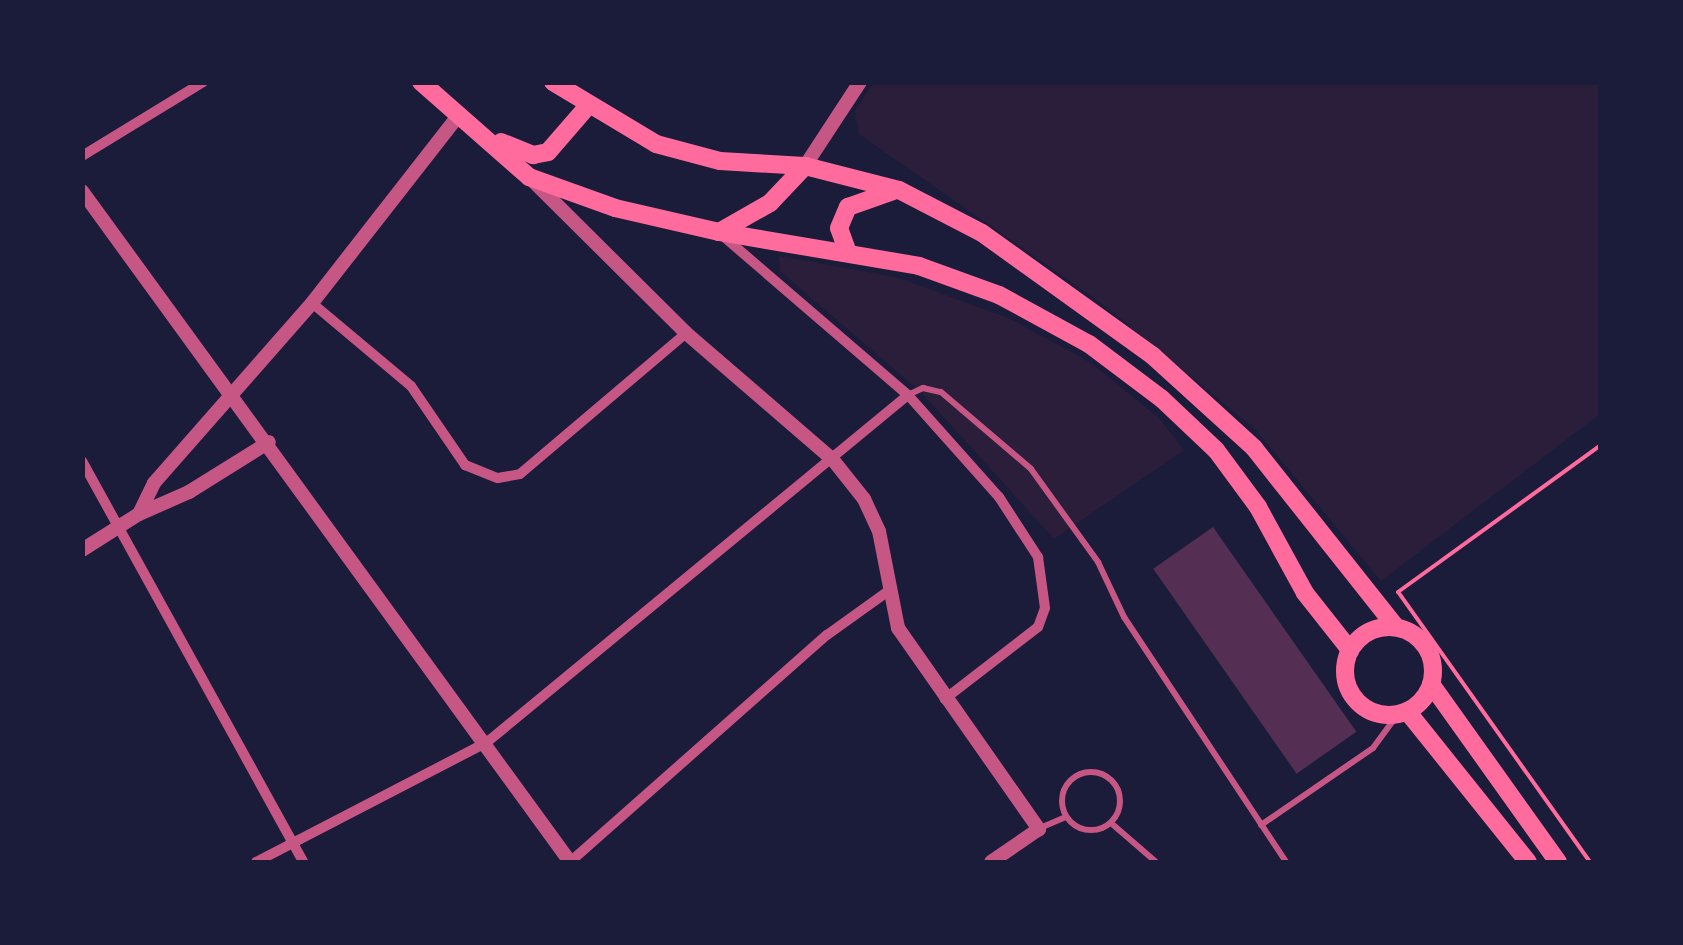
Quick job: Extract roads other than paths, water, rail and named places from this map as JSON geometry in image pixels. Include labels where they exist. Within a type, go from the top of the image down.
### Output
[{"type":"main road","points":[[421,82],[530,178],[615,208],[719,232],[846,250],[999,294],[1089,344],[1162,398],[1227,464],[1305,593],[1350,650]]},
{"type":"main road","points":[[553,82],[586,106],[656,144],[720,161],[805,166],[899,190],[982,232],[1153,356],[1254,448],[1396,627],[1422,641],[1433,668],[1431,684],[1402,712],[1382,714],[1353,698],[1345,666],[1350,650],[1370,631],[1396,627]]},
{"type":"main road","points":[[458,115],[533,155],[561,143],[586,106]]},
{"type":"main road","points":[[719,232],[770,203],[805,166]]},
{"type":"main road","points":[[846,250],[839,228],[848,207],[899,190]]},
{"type":"main road","points":[[1431,684],[1558,862]]},
{"type":"main road","points":[[1402,712],[1528,862]]},
{"type":"street","points":[[82,156],[204,82]]},
{"type":"street","points":[[805,166],[860,82]]},
{"type":"street","points":[[139,514],[154,483],[312,303],[458,115]]},
{"type":"street","points":[[530,178],[686,334],[833,460],[879,531],[887,592],[898,628],[944,700],[1039,829],[991,862]]},
{"type":"street","points":[[82,191],[232,391],[570,862],[827,635],[887,592]]},
{"type":"street","points":[[719,232],[908,395],[999,497],[1038,556],[1045,581],[1038,627],[944,700]]},
{"type":"street","points":[[312,303],[411,386],[465,464],[498,478],[520,474],[686,334]]},
{"type":"street","points":[[256,862],[486,743],[908,395]]},
{"type":"street","points":[[82,550],[121,529],[139,514],[189,492],[269,442]]},
{"type":"street","points":[[82,462],[303,862]]},
{"type":"lane","points":[[908,395],[923,388],[941,392],[1031,469],[1098,562],[1124,617],[1286,862]]},
{"type":"lane","points":[[1262,825],[1372,748],[1402,712]]},
{"type":"lane","points":[[1092,772],[1110,779],[1120,796],[1111,823],[1084,830],[1066,817],[1061,802],[1068,784],[1092,772]]},
{"type":"lane","points":[[1039,829],[1066,817]]},
{"type":"lane","points":[[1111,823],[1156,862]]}]
